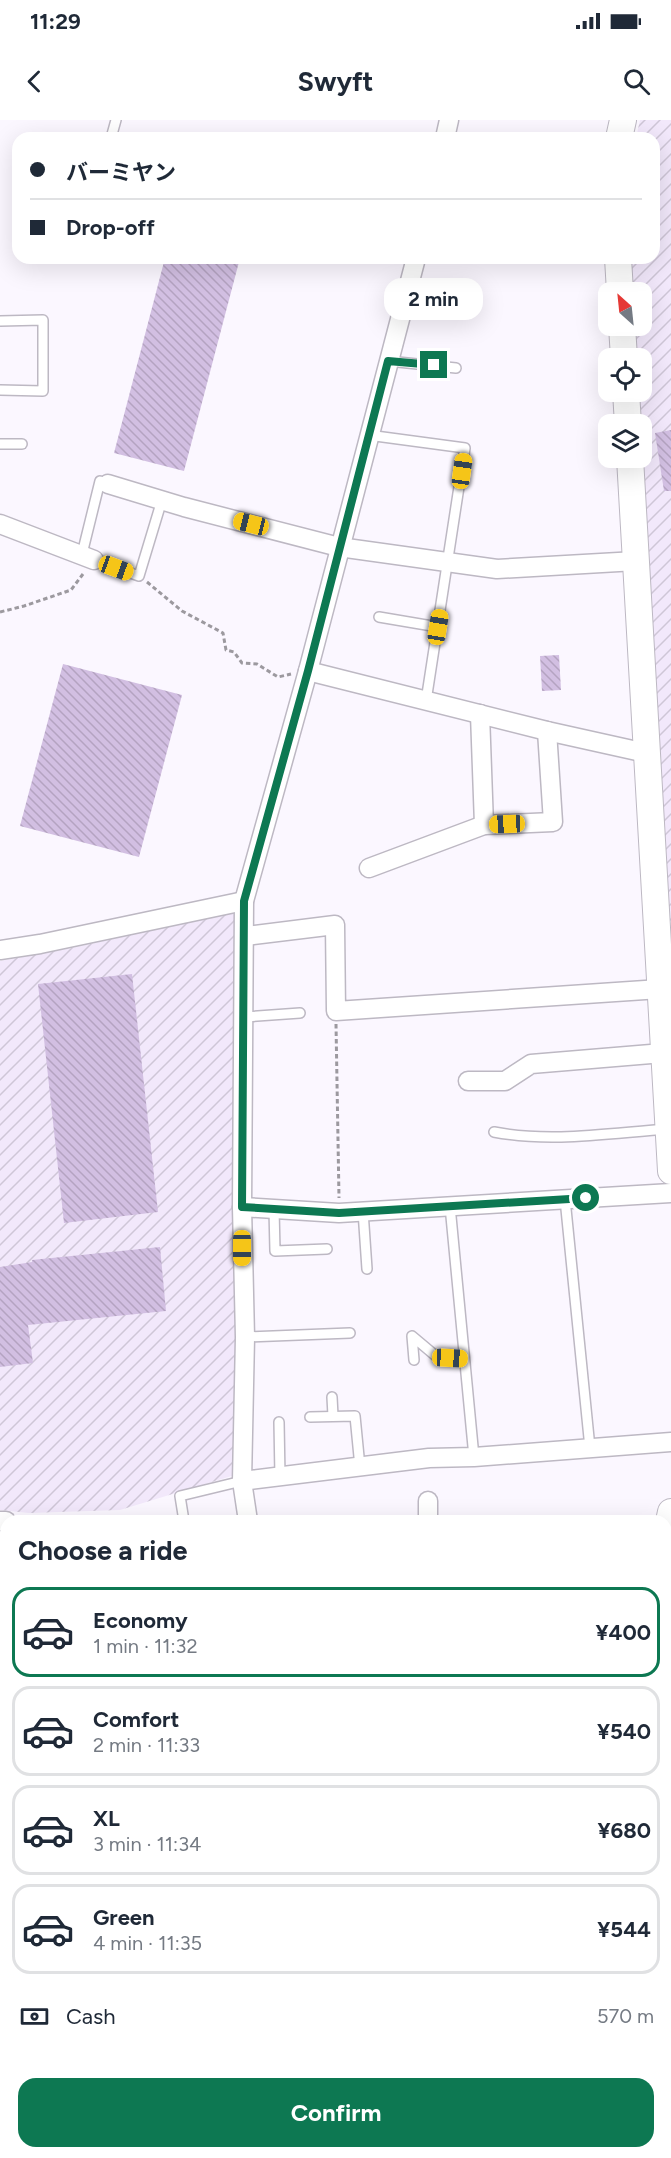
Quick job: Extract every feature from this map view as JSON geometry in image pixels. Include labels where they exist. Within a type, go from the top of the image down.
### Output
[{"type":"street","points":[[247,1515],[242,1481],[245,1337],[242,1207],[246,936],[244,901],[308,671],[414,264]]},
{"type":"street","points":[[618,264],[619,282]]},
{"type":"street","points":[[631,468],[646,753],[664,944],[660,989],[671,1171]]},
{"type":"street","points":[[108,484],[339,547],[497,569],[636,561]]},
{"type":"street","points":[[0,524],[88,557]]},
{"type":"street","points":[[308,671],[547,731],[646,753]]},
{"type":"street","points":[[480,714],[484,825]]},
{"type":"street","points":[[369,868],[484,825],[553,822],[547,731]]},
{"type":"street","points":[[0,950],[40,944],[244,901]]},
{"type":"street","points":[[246,936],[335,925],[336,1011],[660,989]]},
{"type":"street","points":[[468,1081],[505,1081],[531,1064],[663,1053]]},
{"type":"street","points":[[242,1207],[339,1213],[671,1193]]},
{"type":"street","points":[[242,1481],[429,1458],[671,1442]]},
{"type":"street","points":[[428,1501],[428,1515]]},
{"type":"lane","points":[[408,287],[466,297]]},
{"type":"lane","points":[[0,321],[43,320],[43,391],[0,390]]},
{"type":"lane","points":[[388,361],[456,368]]},
{"type":"lane","points":[[368,435],[465,448],[426,701]]},
{"type":"lane","points":[[0,444],[22,444]]},
{"type":"lane","points":[[108,484],[100,481],[88,557],[139,576],[162,500]]},
{"type":"lane","points":[[379,617],[438,627]]},
{"type":"lane","points":[[245,1017],[300,1013]]},
{"type":"lane","points":[[494,1132],[520,1137],[543,1138],[668,1129]]},
{"type":"lane","points":[[565,1199],[590,1448]]},
{"type":"lane","points":[[450,1206],[474,1456]]},
{"type":"lane","points":[[274,1209],[275,1251],[327,1249]]},
{"type":"lane","points":[[363,1211],[367,1269]]},
{"type":"lane","points":[[245,1337],[350,1333]]},
{"type":"lane","points":[[414,1360],[412,1336],[437,1357],[464,1359]]},
{"type":"lane","points":[[332,1397],[333,1416]]},
{"type":"lane","points":[[310,1417],[356,1416],[360,1467]]},
{"type":"lane","points":[[279,1422],[280,1477]]},
{"type":"lane","points":[[183,1515],[180,1496],[242,1481]]},
{"type":"path","points":[[0,612],[71,590],[88,557]]},
{"type":"path","points":[[139,576],[182,611],[223,633],[225,650],[234,652],[242,663],[258,664],[278,677],[308,671]]},
{"type":"path","points":[[336,1011],[339,1213]]},
{"type":"shaded area","points":[[640,120],[671,120],[671,921],[668,921],[643,468],[652,468],[652,414],[637,414],[637,402],[652,402],[652,348],[633,348],[633,336],[652,336],[652,282],[630,282],[630,264],[660,264],[660,132],[637,132]]},
{"type":"shaded area","points":[[235,912],[235,1475],[120,1510],[29,1513],[0,1510],[0,961],[72,948]]},
{"type":"building","points":[[163,264],[238,264],[184,471],[114,453]]},
{"type":"building","points":[[671,430],[671,491],[664,491],[655,433]]},
{"type":"building","points":[[559,655],[561,690],[542,691],[540,656]]},
{"type":"building","points":[[63,664],[182,695],[139,857],[20,826]]},
{"type":"building","points":[[132,974],[158,1212],[64,1223],[38,984]]},
{"type":"building","points":[[160,1247],[166,1311],[28,1325],[33,1363],[0,1367],[0,1267],[32,1262],[32,1260]]},
{"type":"route","points":[[434,365],[388,361],[308,671],[244,901],[246,936],[242,1207],[339,1213],[586,1198]]}]
